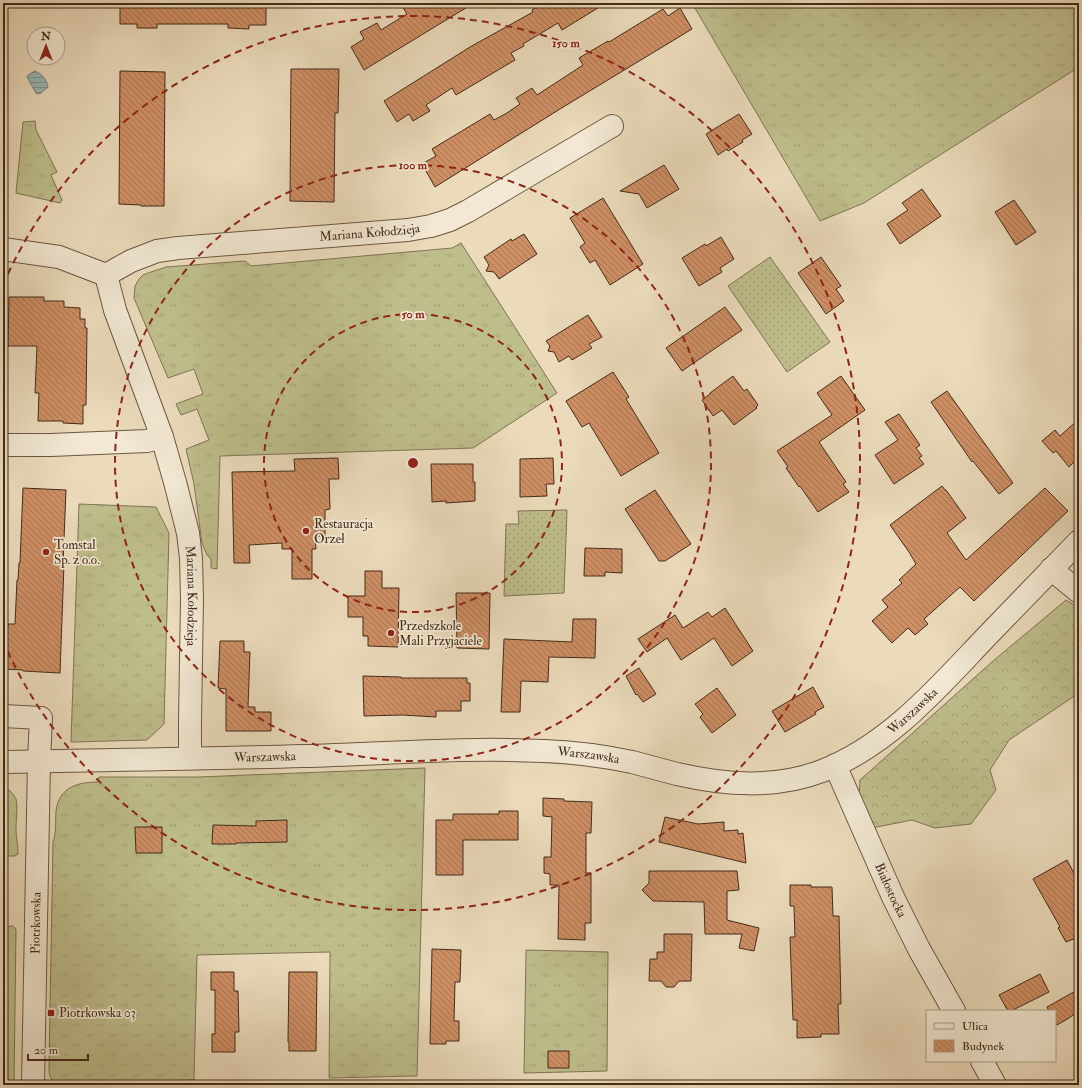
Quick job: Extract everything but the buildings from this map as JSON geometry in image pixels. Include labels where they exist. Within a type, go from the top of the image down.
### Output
[{"type":"street","name":"Mariana Kołodzieja","points":[[190,758],[192,599],[191,558],[188,533],[162,437],[115,310],[106,275],[131,260],[157,251],[178,248],[408,230],[432,226],[450,220],[468,211],[612,126]]},
{"type":"street","points":[[3,249],[59,257],[106,275]]},
{"type":"street","points":[[3,445],[108,443],[147,441],[162,437]]},
{"type":"street","name":"Warszawska","points":[[3,762],[305,756],[468,750],[543,751],[575,753],[618,759],[710,780],[750,784],[769,783],[808,776],[835,765],[867,748],[898,725],[957,668],[1079,541]]},
{"type":"street","points":[[1051,570],[1079,592]]},
{"type":"street","name":"Piotrkowska","points":[[3,716],[41,718],[33,1085]]},
{"type":"street","name":"Białostocka","points":[[835,765],[893,897],[919,949],[953,1010]]},
{"type":"street","points":[[983,1062],[995,1085]]},
{"type":"green space","points":[[692,3],[1074,3],[1079,12],[1079,67],[864,203],[820,221]]},
{"type":"green space","points":[[35,121],[36,130],[57,172],[51,175],[62,200],[60,203],[16,193],[23,122]]},
{"type":"green space","points":[[461,243],[557,393],[473,448],[220,456],[217,569],[211,568],[211,559],[207,555],[202,543],[194,484],[186,449],[209,440],[197,409],[181,415],[176,404],[203,394],[194,369],[168,378],[134,298],[135,286],[139,279],[143,275],[166,267],[245,261],[251,266],[452,248]]},
{"type":"green space","points":[[770,257],[830,342],[787,372],[728,286]]},
{"type":"green space","points":[[79,504],[156,507],[169,533],[164,724],[147,740],[71,742]]},
{"type":"green space","points":[[567,510],[564,593],[504,596],[506,524],[519,524],[518,511]]},
{"type":"green space","points":[[1066,600],[1079,608],[1079,693],[1009,740],[990,770],[996,790],[971,824],[935,828],[912,820],[872,828],[859,798],[860,780],[993,661]]},
{"type":"green space","points":[[425,768],[417,1076],[329,1078],[330,952],[197,955],[194,1080],[98,1082],[96,1085],[69,1085],[69,1081],[53,1081],[49,1067],[53,842],[55,834],[56,811],[61,796],[65,791],[83,783],[98,782],[99,777],[198,777]]},
{"type":"green space","points":[[3,785],[16,799],[18,854],[15,856],[3,856]]},
{"type":"green space","points":[[13,926],[16,929],[14,1085],[3,1085],[3,927]]},
{"type":"green space","points":[[526,950],[608,952],[607,1071],[524,1073]]},
{"type":"water","points":[[35,71],[44,78],[48,87],[38,94],[27,77]]},
{"type":"place","name":"Restauracja Orzeł","points":[[306,531]]},
{"type":"place","name":"Tomstal Sp. z o.o.","points":[[46,552]]},
{"type":"place","name":"Przedszkole Mali Przyjaciele","points":[[391,633]]},
{"type":"place","name":"Piotrkowska 03","points":[[51,1013]]}]
